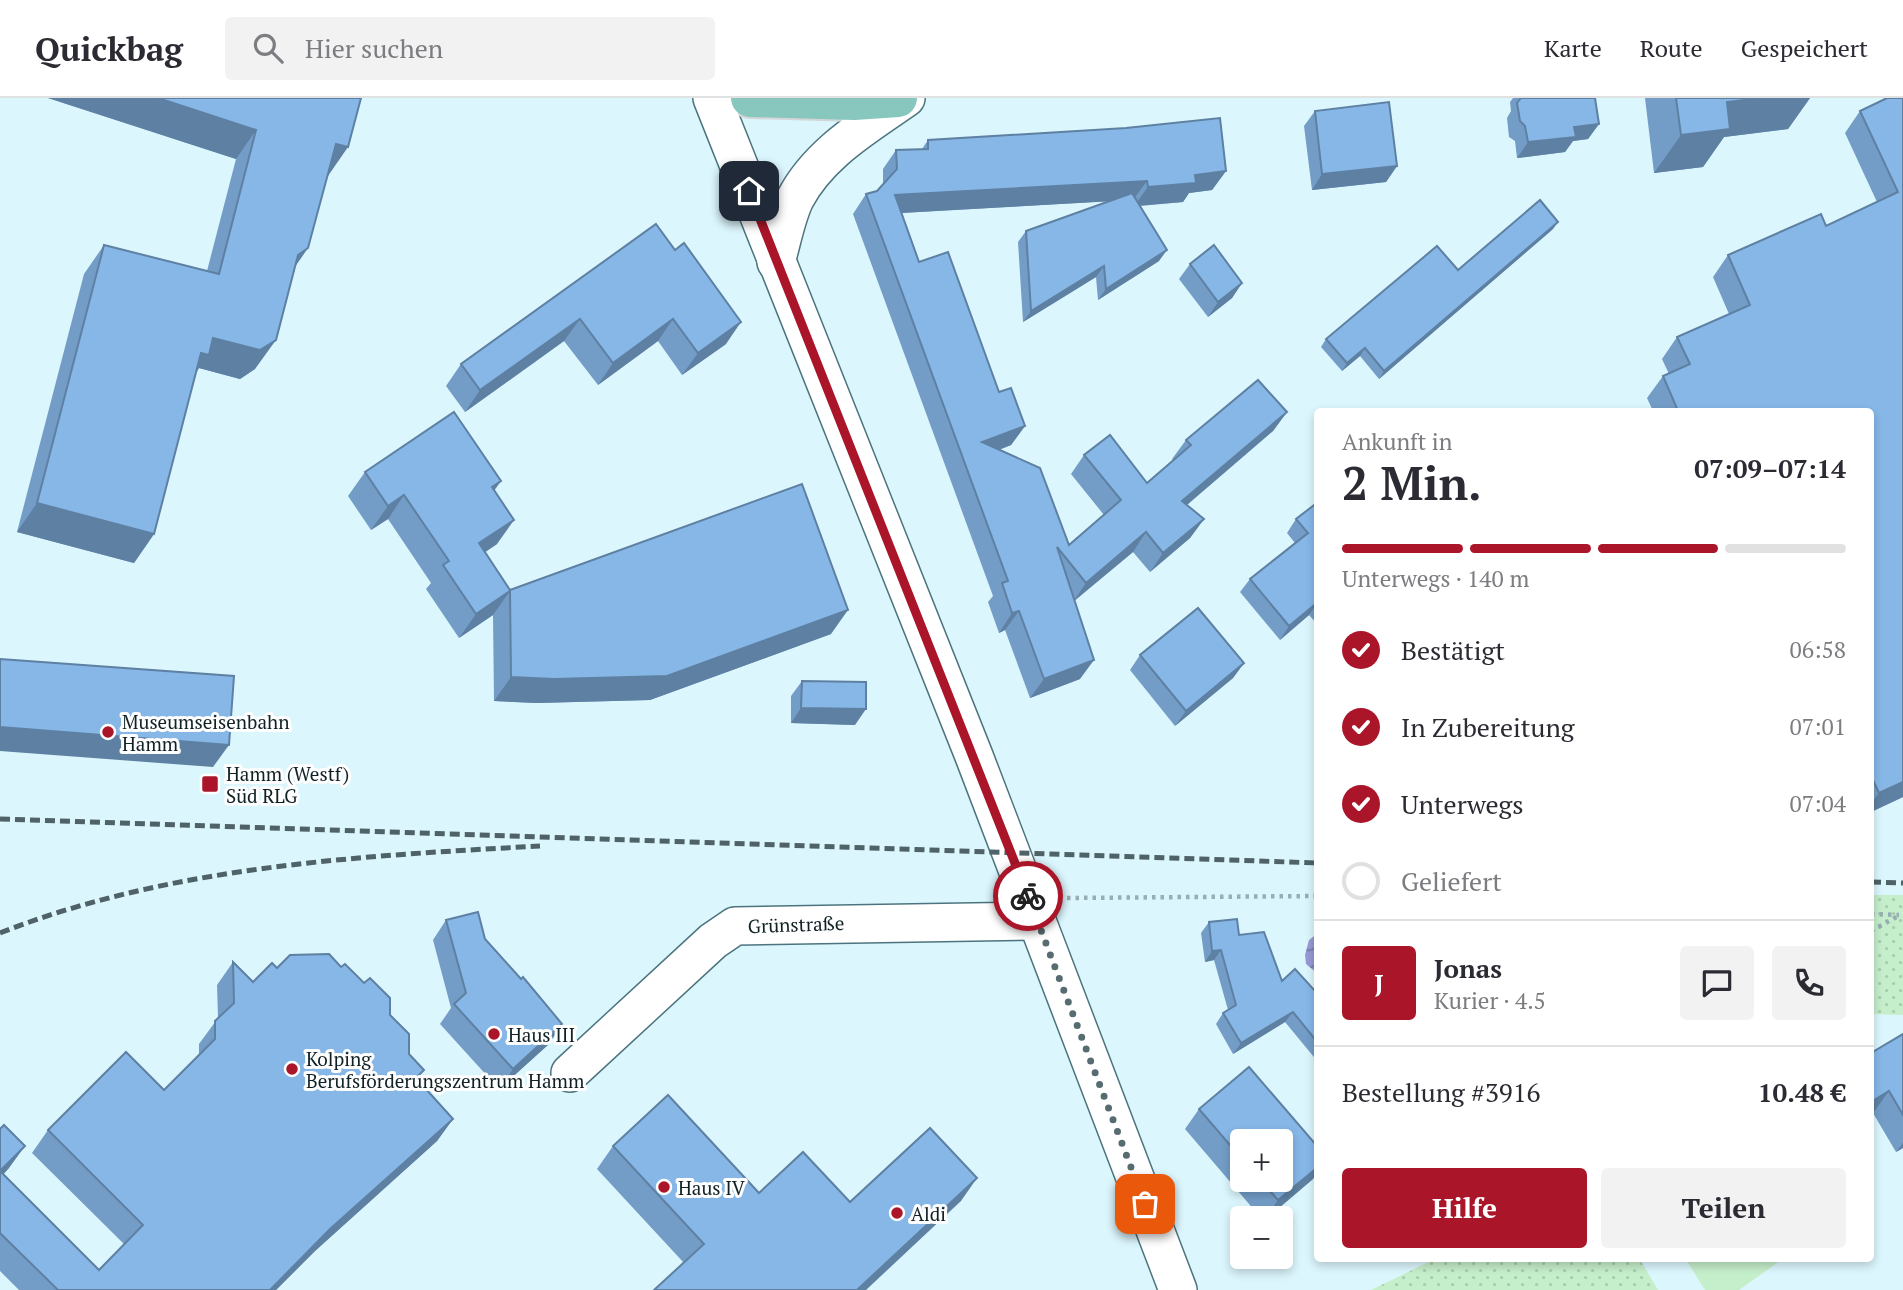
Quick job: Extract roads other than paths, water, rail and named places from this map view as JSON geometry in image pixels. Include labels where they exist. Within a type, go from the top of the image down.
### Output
[{"type":"main road","points":[[750,98],[854,101],[898,98]]},
{"type":"street","points":[[712,98],[1033,910],[1178,1290]]},
{"type":"street","points":[[776,262],[794,201],[817,165],[857,132],[906,98]]},
{"type":"street","name":"Grünstraße","points":[[570,1073],[713,940],[735,926],[1033,910]]},
{"type":"water","points":[[1314,936],[1314,971],[1306,964],[1305,955],[1309,940]]},
{"type":"railway","points":[[0,819],[1314,863]]},
{"type":"railway","points":[[0,933],[65,910],[131,893],[266,868],[403,854],[540,846]]},
{"type":"railway","points":[[1874,882],[1903,883]]},
{"type":"place","name":"Museumseisenbahn Hamm","points":[[108,732]]},
{"type":"place","name":"Hamm (Westf) Süd RLG","points":[[210,784]]},
{"type":"place","name":"Haus III","points":[[494,1034]]},
{"type":"place","name":"Kolping Berufsförderungszentrum Hamm","points":[[292,1069]]},
{"type":"place","name":"Haus IV","points":[[664,1187]]},
{"type":"place","name":"Aldi","points":[[897,1213]]}]
